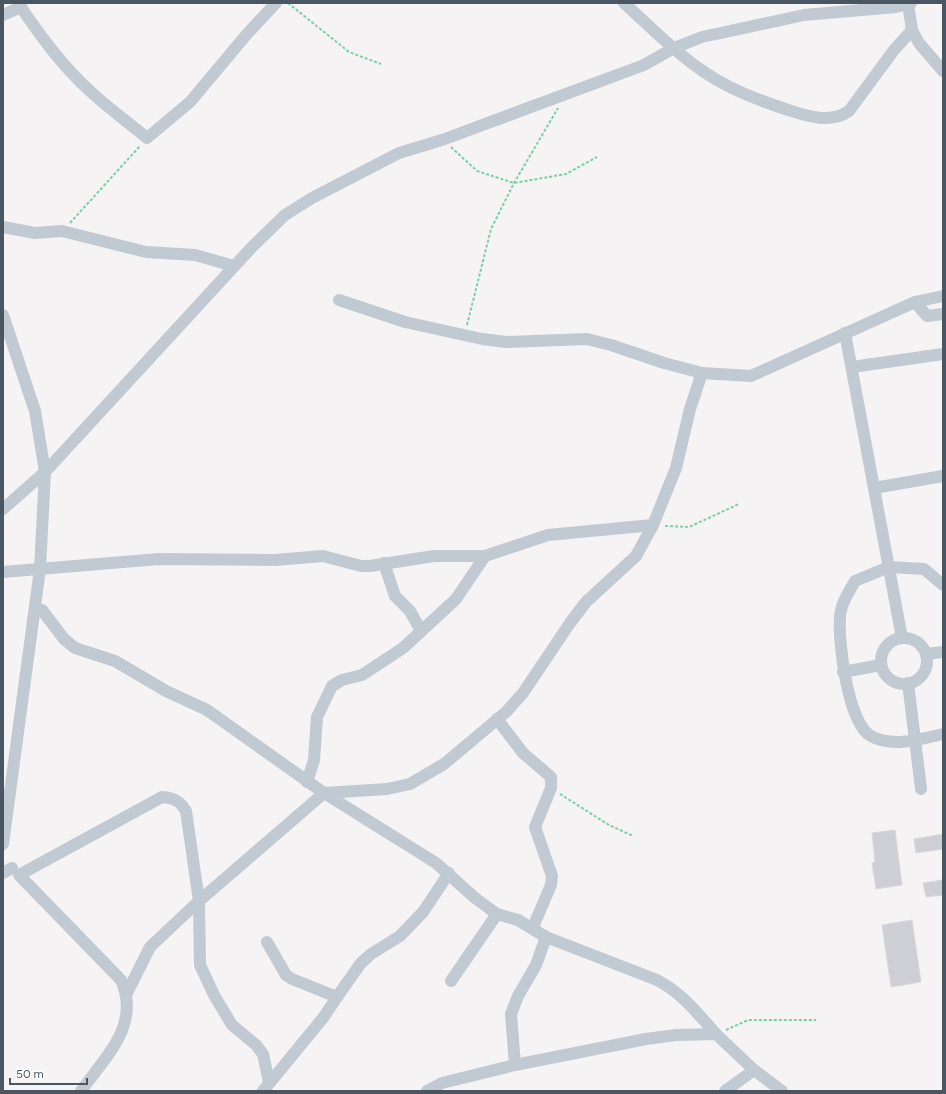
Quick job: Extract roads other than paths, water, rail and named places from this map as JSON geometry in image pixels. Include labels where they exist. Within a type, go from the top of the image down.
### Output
[{"type":"street","points":[[3,15],[20,5],[43,38],[90,92],[147,138],[190,102],[247,34],[276,3]]},
{"type":"street","points":[[624,3],[692,63],[725,84],[765,102],[808,116],[824,118],[840,116],[849,111],[894,50],[912,30]]},
{"type":"street","points":[[3,510],[45,472],[234,266],[285,215],[312,198],[400,153],[442,140],[644,65],[674,48],[702,37],[804,15],[896,7],[909,4],[912,30],[919,43],[943,72]]},
{"type":"street","points":[[3,227],[35,233],[62,231],[146,252],[195,255],[234,266]]},
{"type":"street","points":[[339,300],[404,322],[464,335],[506,342],[587,339],[611,344],[664,363],[702,373],[751,376],[915,302],[943,296]]},
{"type":"street","points":[[915,302],[927,316],[943,314]]},
{"type":"street","points":[[3,315],[35,411],[45,472],[40,569],[3,844]]},
{"type":"street","points":[[845,333],[902,638]]},
{"type":"street","points":[[852,367],[943,354]]},
{"type":"street","points":[[81,1091],[118,1040],[126,1022],[127,993],[150,947],[199,901],[324,793],[387,789],[410,784],[444,764],[497,718],[523,693],[570,622],[586,602],[636,556],[653,525],[676,468],[690,409],[702,373]]},
{"type":"street","points":[[874,488],[943,476]]},
{"type":"street","points":[[3,572],[159,559],[275,560],[323,556],[332,557],[361,566],[434,556],[485,556],[548,535],[653,525]]},
{"type":"street","points":[[306,782],[314,760],[317,717],[332,686],[342,680],[362,675],[403,648],[456,599],[485,556]]},
{"type":"street","points":[[384,563],[396,596],[410,611],[421,631]]},
{"type":"street","points":[[943,585],[924,569],[889,567],[855,581],[846,598],[840,616],[843,672],[860,725],[869,736],[884,742],[915,740],[943,734]]},
{"type":"street","points":[[42,610],[64,639],[75,648],[114,661],[166,691],[207,710],[306,782],[416,850],[449,873],[475,898],[497,914],[518,920],[532,927],[546,937],[657,980],[670,987],[682,996],[716,1034],[754,1070],[782,1091]]},
{"type":"street","points":[[902,638],[917,642],[926,654],[927,662],[925,670],[921,676],[908,683],[894,682],[883,672],[881,665],[883,650],[888,644],[902,638]]},
{"type":"street","points":[[926,654],[943,652]]},
{"type":"street","points":[[843,672],[881,665]]},
{"type":"street","points":[[908,683],[921,789]]},
{"type":"street","points":[[497,718],[523,753],[549,774],[551,780],[551,788],[535,827],[551,870],[552,880],[532,927]]},
{"type":"street","points":[[127,993],[121,980],[19,875],[162,797],[172,797],[182,803],[186,811],[199,901],[200,965],[214,995],[232,1025],[256,1045],[263,1054],[266,1087]]},
{"type":"street","points":[[266,1087],[323,1018],[361,964],[371,954],[400,936],[423,912],[449,873]]},
{"type":"street","points":[[451,982],[497,914]]},
{"type":"street","points":[[515,1065],[511,1014],[518,996],[536,965],[546,937]]},
{"type":"street","points":[[267,942],[286,975],[292,980],[337,997]]},
{"type":"street","points":[[427,1091],[442,1083],[515,1065],[646,1039],[676,1035],[716,1034]]},
{"type":"street","points":[[725,1091],[754,1070]]}]
